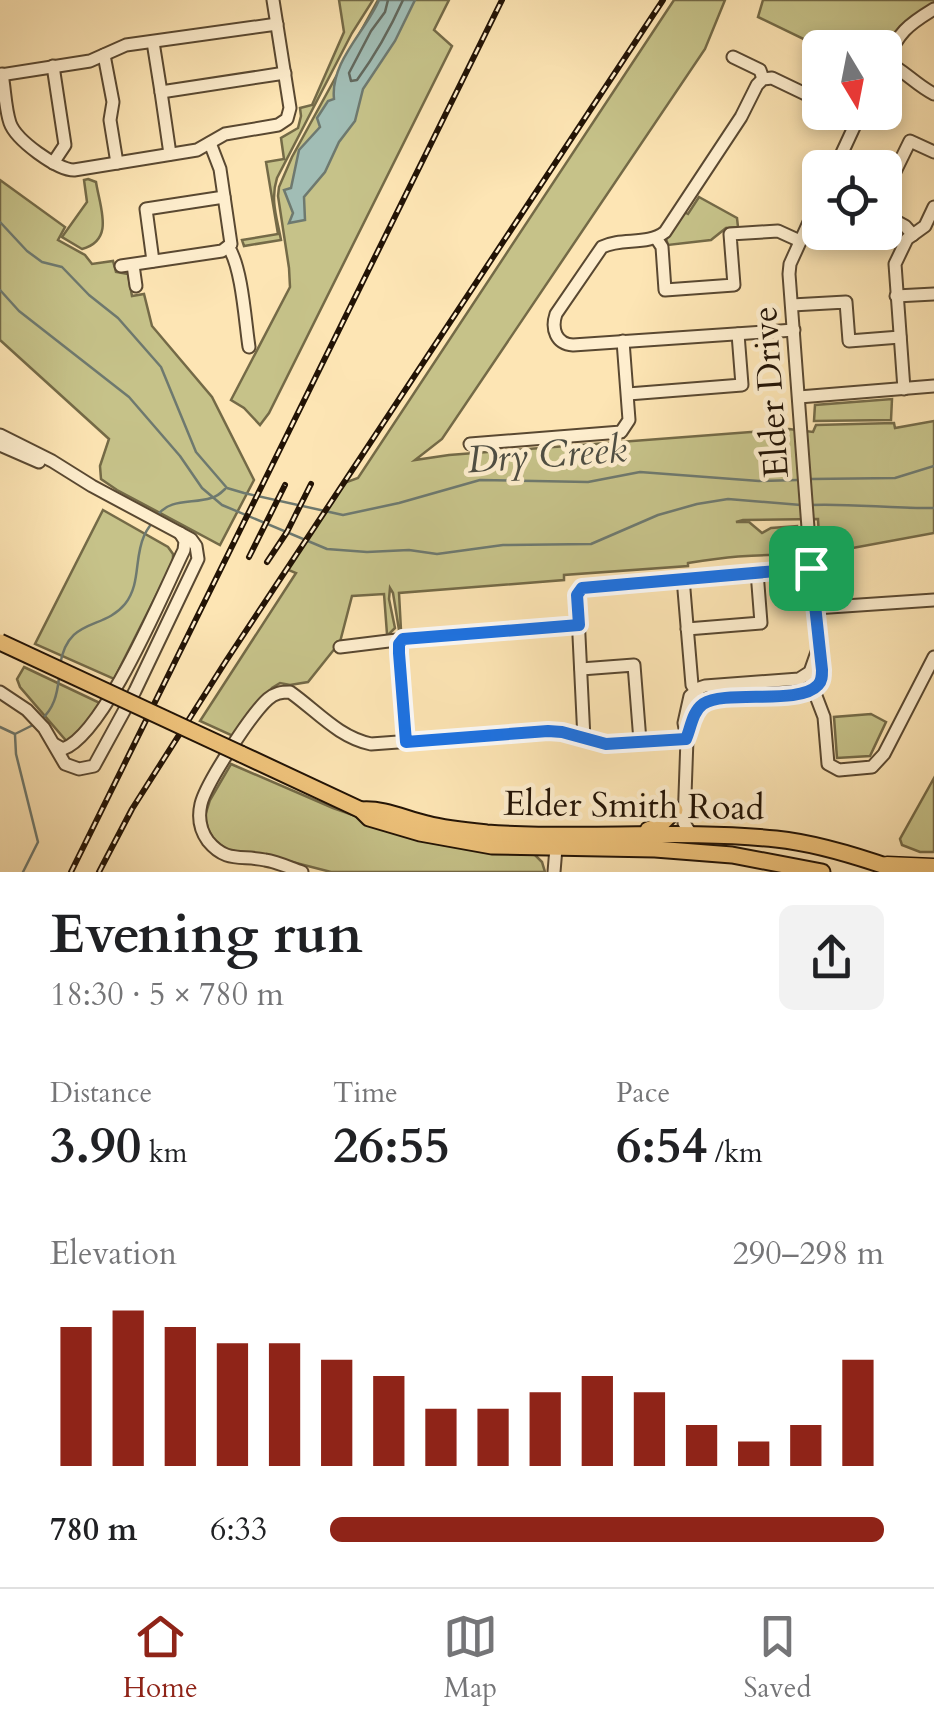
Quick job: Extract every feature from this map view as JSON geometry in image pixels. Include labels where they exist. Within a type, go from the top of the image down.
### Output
[{"type":"highway","points":[[896,869],[934,868]]},
{"type":"main road","name":"Elder Smith Road","points":[[0,642],[360,810],[369,818],[492,846],[655,849],[732,855],[822,872]]},
{"type":"main road","name":"Elder Smith Road","points":[[360,810],[375,809],[452,829],[527,836],[639,833],[797,842],[896,869]]},
{"type":"main road","points":[[639,833],[660,826],[675,810]]},
{"type":"main road","points":[[683,834],[679,839],[686,843],[732,855]]},
{"type":"main road","points":[[527,836],[552,843],[556,848]]},
{"type":"street","points":[[273,0],[277,24],[284,73],[290,108],[278,126],[225,134],[197,150],[69,170],[22,140],[10,123],[1,74],[90,60],[126,45],[277,24]]},
{"type":"street","points":[[902,32],[934,9]]},
{"type":"street","points":[[153,42],[170,154]]},
{"type":"street","points":[[104,55],[113,102],[110,120],[117,163]]},
{"type":"street","points":[[733,57],[760,70],[764,78]]},
{"type":"street","points":[[53,66],[65,145],[54,163]]},
{"type":"street","points":[[902,70],[934,94]]},
{"type":"street","points":[[161,92],[284,73]]},
{"type":"street","points":[[764,78],[802,92]]},
{"type":"street","points":[[764,78],[665,232],[656,238],[606,244],[554,318],[557,338],[566,345],[794,330]]},
{"type":"street","points":[[902,157],[910,141],[934,152]]},
{"type":"street","points":[[136,286],[127,266],[222,251],[231,244],[218,163],[210,143]]},
{"type":"street","points":[[153,261],[146,209],[224,196]]},
{"type":"street","points":[[904,389],[894,264],[904,242],[924,226],[934,207]]},
{"type":"street","points":[[902,224],[913,235]]},
{"type":"street","points":[[656,238],[662,247],[665,290],[734,285],[730,234],[778,231],[800,241]]},
{"type":"street","name":"Elder Drive","points":[[802,237],[789,274],[822,670],[820,682],[814,688]]},
{"type":"street","points":[[228,248],[234,257],[249,347]]},
{"type":"street","points":[[896,296],[934,294]]},
{"type":"street","points":[[792,306],[846,302],[849,341],[900,337]]},
{"type":"street","points":[[246,326],[263,322]]},
{"type":"street","points":[[628,394],[742,386],[738,334]]},
{"type":"street","points":[[470,444],[616,434],[625,429],[630,420],[624,341]]},
{"type":"street","points":[[799,397],[934,386]]},
{"type":"street","points":[[0,435],[52,460],[190,539],[198,559],[176,610],[94,766],[86,769],[66,764],[44,728],[2,693]]},
{"type":"street","points":[[0,446],[71,473]]},
{"type":"street","points":[[54,744],[63,749],[82,737],[123,674],[184,550],[180,533]]},
{"type":"street","points":[[584,738],[577,595],[582,588],[811,568]]},
{"type":"street","points":[[687,629],[761,623],[757,572]]},
{"type":"street","points":[[684,578],[690,668],[694,691],[704,704]]},
{"type":"street","points":[[815,608],[934,600]]},
{"type":"street","points":[[340,647],[579,625]]},
{"type":"street","points":[[403,639],[399,653],[406,742]]},
{"type":"street","name":"Elder Drive","points":[[806,675],[813,668],[818,648]]},
{"type":"street","points":[[683,834],[684,723],[688,700],[694,691],[705,686],[798,679],[806,675],[824,717],[828,764],[838,770],[872,767],[884,754],[934,657]]},
{"type":"street","points":[[581,669],[634,665],[640,741]]},
{"type":"street","points":[[686,739],[694,716],[712,700],[793,694],[814,688]]},
{"type":"street","points":[[302,872],[269,860],[224,854],[206,838],[201,827],[204,795],[243,730],[274,694],[290,692],[328,724],[371,744],[548,731],[606,744],[686,739]]},
{"type":"street","points":[[683,834],[675,810],[684,792]]},
{"type":"street","points":[[554,872],[556,848]]},
{"type":"shaded area","points":[[339,0],[373,0],[277,178],[274,201],[281,240],[244,246],[242,240],[278,234],[266,162],[284,159],[281,138],[298,128],[300,108],[312,105],[344,32]]},
{"type":"shaded area","points":[[378,0],[449,0],[434,30],[452,46],[260,425],[231,400],[290,287],[279,187]]},
{"type":"shaded area","points":[[674,0],[725,0],[705,49],[442,439],[415,460],[789,429],[813,432],[816,425],[894,423],[895,428],[934,421],[934,533],[820,554],[818,519],[743,520],[736,522],[749,522],[762,533],[771,528],[797,526],[797,540],[789,541],[789,556],[738,556],[688,566],[564,575],[564,580],[399,593],[401,630],[390,588],[395,628],[389,634],[384,594],[352,596],[340,642],[308,682],[280,683],[272,688],[233,736],[200,721],[296,573],[286,569],[344,483],[358,478]]},
{"type":"shaded area","points":[[763,0],[934,0],[934,9],[902,33],[902,30],[802,30],[802,38],[758,17]]},
{"type":"shaded area","points":[[0,180],[65,227],[58,240],[85,255],[92,264],[113,261],[116,272],[128,274],[132,296],[144,294],[152,326],[212,397],[254,480],[220,545],[101,479],[100,466],[109,439],[0,340]]},
{"type":"shaded area","points":[[84,180],[96,182],[103,222],[99,238],[82,249],[62,237],[87,202]]},
{"type":"shaded area","points":[[699,197],[737,218],[738,227],[726,228],[711,240],[668,245],[666,239]]},
{"type":"shaded area","points":[[892,399],[891,420],[814,421],[815,405]]},
{"type":"shaded area","points":[[103,510],[168,547],[173,554],[173,562],[114,679],[35,644]]},
{"type":"shaded area","points":[[24,667],[102,704],[69,744],[20,687],[17,679]]},
{"type":"shaded area","points":[[871,714],[886,722],[870,756],[837,758],[834,717]]},
{"type":"shaded area","points":[[231,764],[333,808],[407,834],[535,855],[545,872],[331,872],[228,850],[214,840],[205,816]]},
{"type":"shaded area","points":[[934,778],[934,852],[920,852],[902,845],[900,839]]},
{"type":"water","points":[[379,0],[415,0],[395,41],[363,89],[355,121],[339,142],[325,172],[304,197],[305,220],[289,223],[293,213],[284,190],[291,188],[299,150],[320,127],[317,118],[328,101],[334,99],[334,85],[343,60]]},
{"type":"waterway","name":"Dry Creek","points":[[0,222],[42,262],[62,267],[118,318],[161,367],[196,452],[227,488],[343,515],[480,480],[588,482],[640,472],[798,480]]},
{"type":"waterway","name":"Dry Creek","points":[[0,290],[19,311],[129,397],[202,488],[222,505],[327,549],[437,554],[503,545],[591,544],[658,515],[697,504],[728,499],[801,505]]},
{"type":"waterway","name":"Dry Creek","points":[[811,479],[895,478],[934,466]]},
{"type":"waterway","points":[[157,516],[168,506],[204,500],[225,489]]},
{"type":"waterway","name":"Dry Creek","points":[[809,505],[934,508]]},
{"type":"waterway","points":[[60,665],[64,649],[78,631],[107,618],[125,604],[133,588],[141,544],[152,523]]},
{"type":"waterway","points":[[41,720],[54,701],[59,678]]},
{"type":"waterway","points":[[0,727],[15,734],[35,724]]},
{"type":"waterway","points":[[15,735],[16,754],[38,842],[23,872]]},
{"type":"railway","points":[[71,872],[502,0]]},
{"type":"railway","points":[[99,872],[132,809],[226,661],[663,0]]},
{"type":"railway","points":[[267,562],[311,484]]},
{"type":"railway","points":[[249,557],[285,485]]},
{"type":"route","points":[[811,568],[822,660],[820,682],[812,690],[712,700],[696,710],[686,739],[606,744],[548,731],[406,742],[399,653],[403,639],[579,625],[577,595],[582,588],[811,568]]}]
